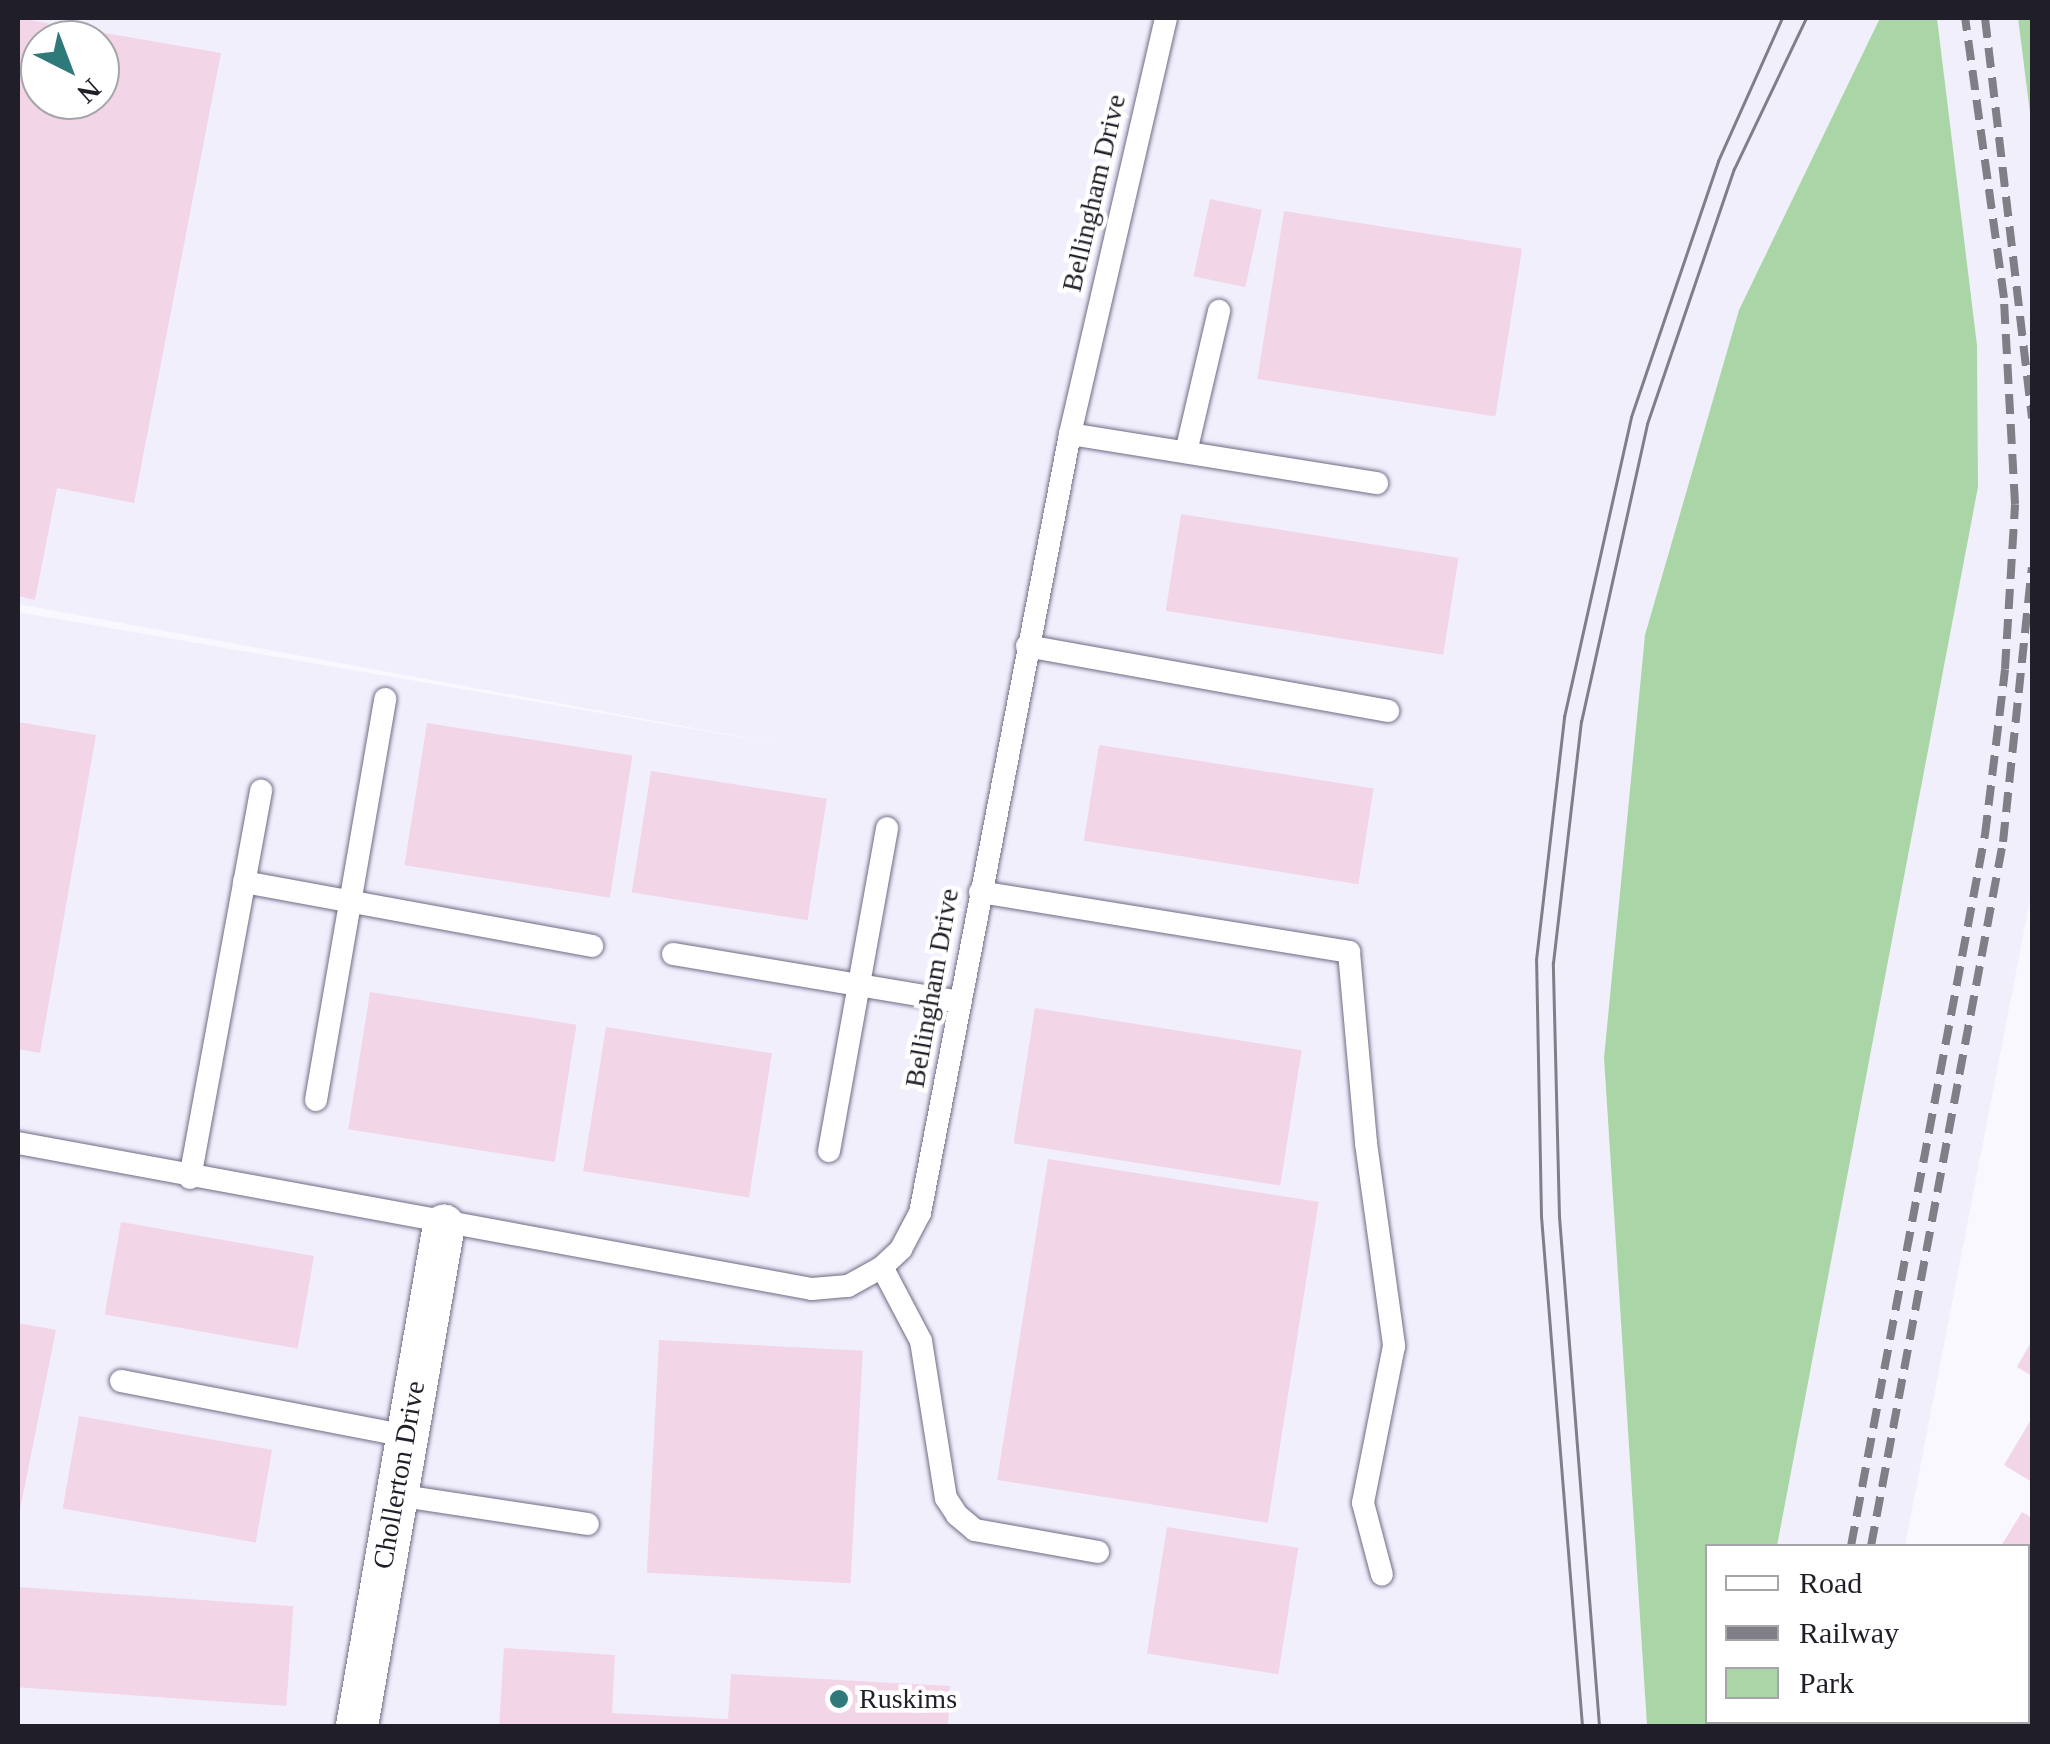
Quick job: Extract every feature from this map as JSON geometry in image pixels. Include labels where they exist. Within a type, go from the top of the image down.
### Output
[{"type":"street","name":"Chollerton Drive","points":[[357,1726],[444,1225]]},
{"type":"lane","name":"Bellingham Drive","points":[[882,1267],[920,1213],[1070,434],[1166,18]]},
{"type":"lane","points":[[1186,452],[1220,311]]},
{"type":"lane","points":[[1070,434],[1377,483]]},
{"type":"lane","points":[[1027,646],[1388,711]]},
{"type":"lane","points":[[316,1100],[384,699]]},
{"type":"lane","points":[[190,1178],[261,790]]},
{"type":"lane","points":[[829,1151],[888,828]]},
{"type":"lane","points":[[244,882],[592,946]]},
{"type":"lane","points":[[980,892],[1349,952],[1366,1143],[1394,1346],[1363,1502],[1382,1575]]},
{"type":"lane","points":[[673,954],[959,1002]]},
{"type":"lane","points":[[18,1143],[444,1225],[812,1288],[848,1286],[882,1267],[921,1341],[946,1498],[957,1515],[975,1530],[1098,1552]]},
{"type":"lane","points":[[121,1381],[406,1436]]},
{"type":"lane","points":[[396,1495],[588,1524]]},
{"type":"shaded area","points":[[18,18],[1880,18],[1739,310],[1604,1058],[1647,1726],[18,1726],[18,612],[780,744],[18,604]]},
{"type":"shaded area","points":[[1937,18],[2018,18],[2032,129],[2032,890],[1905,1544],[1777,1544],[1978,487],[1977,345]]},
{"type":"green space","points":[[1880,18],[1937,18],[1977,345],[1978,487],[1777,1544],[1705,1544],[1705,1724],[1746,1726],[1647,1726],[1604,1058],[1645,635],[1739,310]]},
{"type":"green space","points":[[2018,18],[2032,18],[2032,129]]},
{"type":"building","points":[[18,18],[30,20],[20,20],[20,120],[120,120],[120,36],[221,53],[134,503],[57,488],[35,600],[18,596]]},
{"type":"building","points":[[1210,199],[1262,210],[1245,287],[1194,276]]},
{"type":"building","points":[[1284,211],[1522,249],[1495,417],[1257,379]]},
{"type":"building","points":[[1181,514],[1459,558],[1443,655],[1166,611]]},
{"type":"building","points":[[18,722],[96,735],[40,1053],[18,1049]]},
{"type":"building","points":[[427,723],[632,756],[610,898],[404,865]]},
{"type":"building","points":[[1099,745],[1374,788],[1358,884],[1084,841]]},
{"type":"building","points":[[651,771],[827,799],[808,920],[632,892]]},
{"type":"building","points":[[370,992],[576,1025],[555,1162],[348,1129]]},
{"type":"building","points":[[1035,1008],[1302,1050],[1280,1186],[1014,1143]]},
{"type":"building","points":[[606,1027],[772,1053],[749,1197],[583,1171]]},
{"type":"building","points":[[1048,1159],[1319,1202],[1268,1523],[997,1480]]},
{"type":"building","points":[[121,1222],[314,1256],[298,1349],[105,1315]]},
{"type":"building","points":[[18,1323],[56,1330],[19,1515],[18,1515]]},
{"type":"building","points":[[659,1340],[863,1351],[851,1583],[647,1573]]},
{"type":"building","points":[[2032,1340],[2032,1376],[2017,1367]]},
{"type":"building","points":[[79,1416],[272,1450],[256,1543],[63,1509]]},
{"type":"building","points":[[2032,1418],[2032,1482],[2004,1465]]},
{"type":"building","points":[[2022,1512],[2032,1518],[2030,1557],[2030,1544],[2002,1544]]},
{"type":"building","points":[[1167,1527],[1298,1548],[1278,1674],[1147,1653]]},
{"type":"building","points":[[18,1587],[293,1606],[286,1706],[18,1687]]},
{"type":"building","name":"Ruskims","points":[[504,1648],[615,1655],[612,1713],[728,1719],[731,1674],[950,1686],[948,1726],[499,1726]]},
{"type":"building","points":[[1980,1724],[2028,1724],[2028,1726]]},
{"type":"tram line","points":[[1582,1726],[1541,1216],[1536,960],[1564,717],[1631,417],[1718,161],[1782,18]]},
{"type":"tram line","points":[[1599,1726],[1559,1217],[1553,963],[1581,722],[1647,424],[1734,169],[1806,18]]},
{"type":"railway","points":[[1851,1544],[1985,835],[2005,669],[2015,504],[2004,298],[1965,18]]},
{"type":"railway","points":[[1985,18],[2032,418]]},
{"type":"railway","points":[[1871,1544],[2003,842],[2032,568]]},
{"type":"place","name":"Ruskims","points":[[839,1699]]}]
